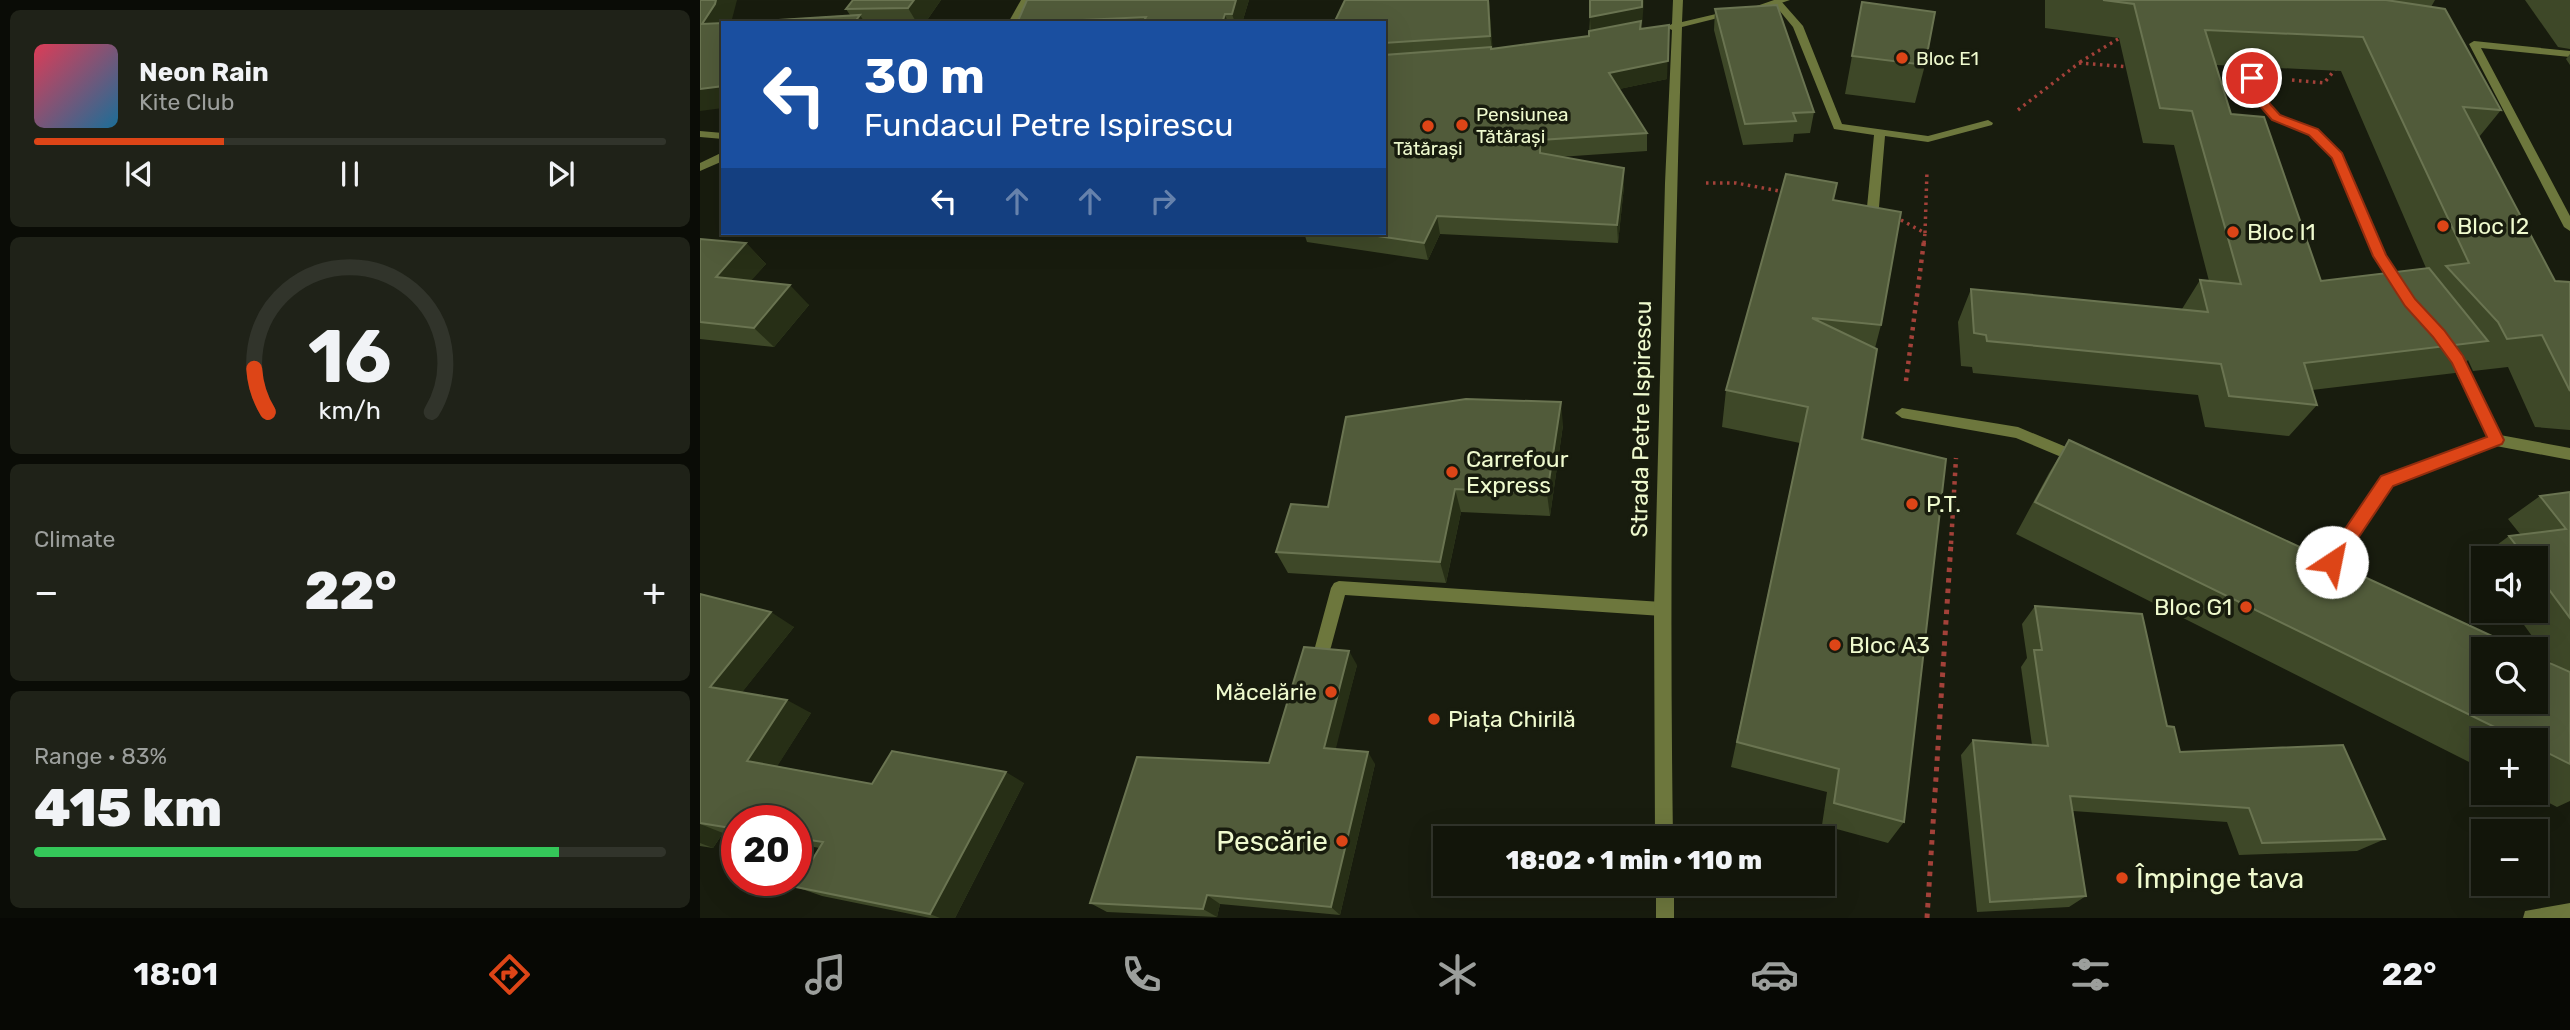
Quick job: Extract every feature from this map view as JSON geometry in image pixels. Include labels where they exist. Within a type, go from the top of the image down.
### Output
[{"type":"street","points":[[1014,21],[1026,0]]},
{"type":"street","name":"Strada Petre Ispirescu","points":[[1664,826],[1662,609],[1671,183],[1678,0]]},
{"type":"street","points":[[1658,29],[1782,2],[1798,26],[1838,127],[1928,139],[1989,123]]},
{"type":"street","points":[[2461,42],[2570,54]]},
{"type":"street","points":[[2474,44],[2570,228]]},
{"type":"street","points":[[2252,78],[2265,105],[2276,117],[2313,132],[2338,156],[2380,256],[2410,303]]},
{"type":"street","points":[[1873,207],[1880,132]]},
{"type":"street","points":[[700,134],[721,136]]},
{"type":"street","points":[[700,167],[721,157]]},
{"type":"street","points":[[2445,342],[2458,360],[2496,440]]},
{"type":"street","points":[[1902,413],[2018,433],[2093,464]]},
{"type":"street","points":[[2307,552],[2338,565],[2387,481],[2496,440],[2570,454]]},
{"type":"street","points":[[1323,647],[1339,588],[1662,609]]},
{"type":"street","points":[[1665,896],[1665,918]]},
{"type":"street","points":[[2532,918],[2570,912]]},
{"type":"path","points":[[1989,123],[2018,111],[2079,63],[2132,31]]},
{"type":"path","points":[[2252,78],[2324,83],[2339,66],[2335,60]]},
{"type":"path","points":[[2079,63],[2132,67]]},
{"type":"path","points":[[1902,413],[1925,233],[1928,139]]},
{"type":"path","points":[[1671,183],[1736,183],[1791,193]]},
{"type":"path","points":[[1873,207],[1925,233]]},
{"type":"path","points":[[1927,918],[1958,423]]},
{"type":"building","points":[[700,0],[716,0],[702,24],[721,23],[721,86],[700,89]]},
{"type":"building","points":[[853,0],[914,0],[908,8],[846,9]]},
{"type":"building","points":[[1027,0],[1236,0],[1232,14],[1225,14],[1223,21],[1144,21],[1146,17],[1018,21]]},
{"type":"building","points":[[1345,0],[1488,0],[1490,36],[1386,43],[1386,21],[1335,21]]},
{"type":"building","points":[[1590,0],[1642,0],[1642,7],[1590,17]]},
{"type":"building","points":[[2103,0],[2386,0],[2445,9],[2501,110],[2463,107],[2555,281],[2570,282],[2570,391],[2542,335],[2507,339],[2498,322],[2446,266],[2469,263],[2363,37],[2205,30],[2231,114],[2264,117],[2321,281],[2429,268],[2488,341],[2304,363],[2317,405],[2229,396],[2221,364],[1987,341],[1986,335],[1974,333],[1971,289],[2208,312],[2200,280],[2241,284],[2192,111],[2160,108],[2134,4]]},
{"type":"building","points":[[1862,2],[1935,12],[1925,65],[1852,56]]},
{"type":"building","points":[[1777,5],[1814,112],[1793,113],[1796,121],[1745,124],[1715,9]]},
{"type":"building","points":[[860,15],[856,21],[763,21]]},
{"type":"building","points":[[1641,21],[1640,29],[1669,25],[1668,61],[1609,73],[1647,133],[1540,140],[1540,153],[1624,168],[1617,225],[1437,216],[1424,243],[1371,235],[1386,235],[1386,55],[1491,49],[1589,36],[1589,31]]},
{"type":"building","name":"Bloc A3","points":[[1786,174],[1837,183],[1833,200],[1901,212],[1881,325],[1812,318],[1877,349],[1862,439],[1946,459],[1904,822],[1834,803],[1839,769],[1737,742],[1808,407],[1726,390]]},
{"type":"building","points":[[700,239],[746,243],[716,277],[790,285],[754,328],[700,322]]},
{"type":"building","points":[[1466,399],[1561,402],[1547,494],[1455,489],[1440,562],[1276,552],[1291,504],[1328,507],[1346,417]]},
{"type":"building","points":[[2069,440],[2494,637],[2471,637],[2471,714],[2548,714],[2548,662],[2570,672],[2570,764],[2548,753],[2548,728],[2496,728],[2035,502]]},
{"type":"building","points":[[2570,492],[2570,618],[2548,588],[2548,546],[2517,546],[2509,536],[2566,529],[2540,496]]},
{"type":"building","points":[[700,594],[771,612],[710,687],[787,700],[747,761],[872,784],[892,751],[1006,772],[930,914],[812,890],[812,860],[823,842],[812,840],[812,805],[721,805],[721,826],[700,823]]},
{"type":"building","points":[[2035,606],[2142,614],[2167,726],[2174,727],[2180,752],[2343,745],[2385,839],[2262,843],[2249,808],[2070,796],[2086,896],[1990,902],[1973,740],[2048,746],[2034,650],[2042,650]]},
{"type":"building","points":[[1304,647],[1349,651],[1324,748],[1368,752],[1331,907],[1207,895],[1203,909],[1090,903],[1137,757],[1269,763]]},
{"type":"place","name":"Bloc E1","points":[[1902,58]]},
{"type":"place","name":"Pensiunea Tătărași","points":[[1462,125]]},
{"type":"place","name":"Tătărași","points":[[1428,126]]},
{"type":"place","name":"Bloc I2","points":[[2443,226]]},
{"type":"place","name":"Bloc I1","points":[[2233,232]]},
{"type":"place","name":"Carrefour Express","points":[[1452,472]]},
{"type":"place","name":"P.T.","points":[[1912,504]]},
{"type":"place","name":"Bloc G1","points":[[2246,607]]},
{"type":"place","name":"Bloc A3","points":[[1835,645]]},
{"type":"place","name":"Măcelărie","points":[[1331,692]]},
{"type":"place","name":"Piața Chirilă","points":[[1434,719]]},
{"type":"place","name":"Pescărie","points":[[1342,841]]},
{"type":"place","name":"Împinge tava","points":[[2122,878]]},
{"type":"route","points":[[2252,78],[2265,105],[2276,117],[2313,132],[2338,156],[2380,256],[2410,303],[2458,360],[2496,440],[2387,481],[2332,562]]}]
